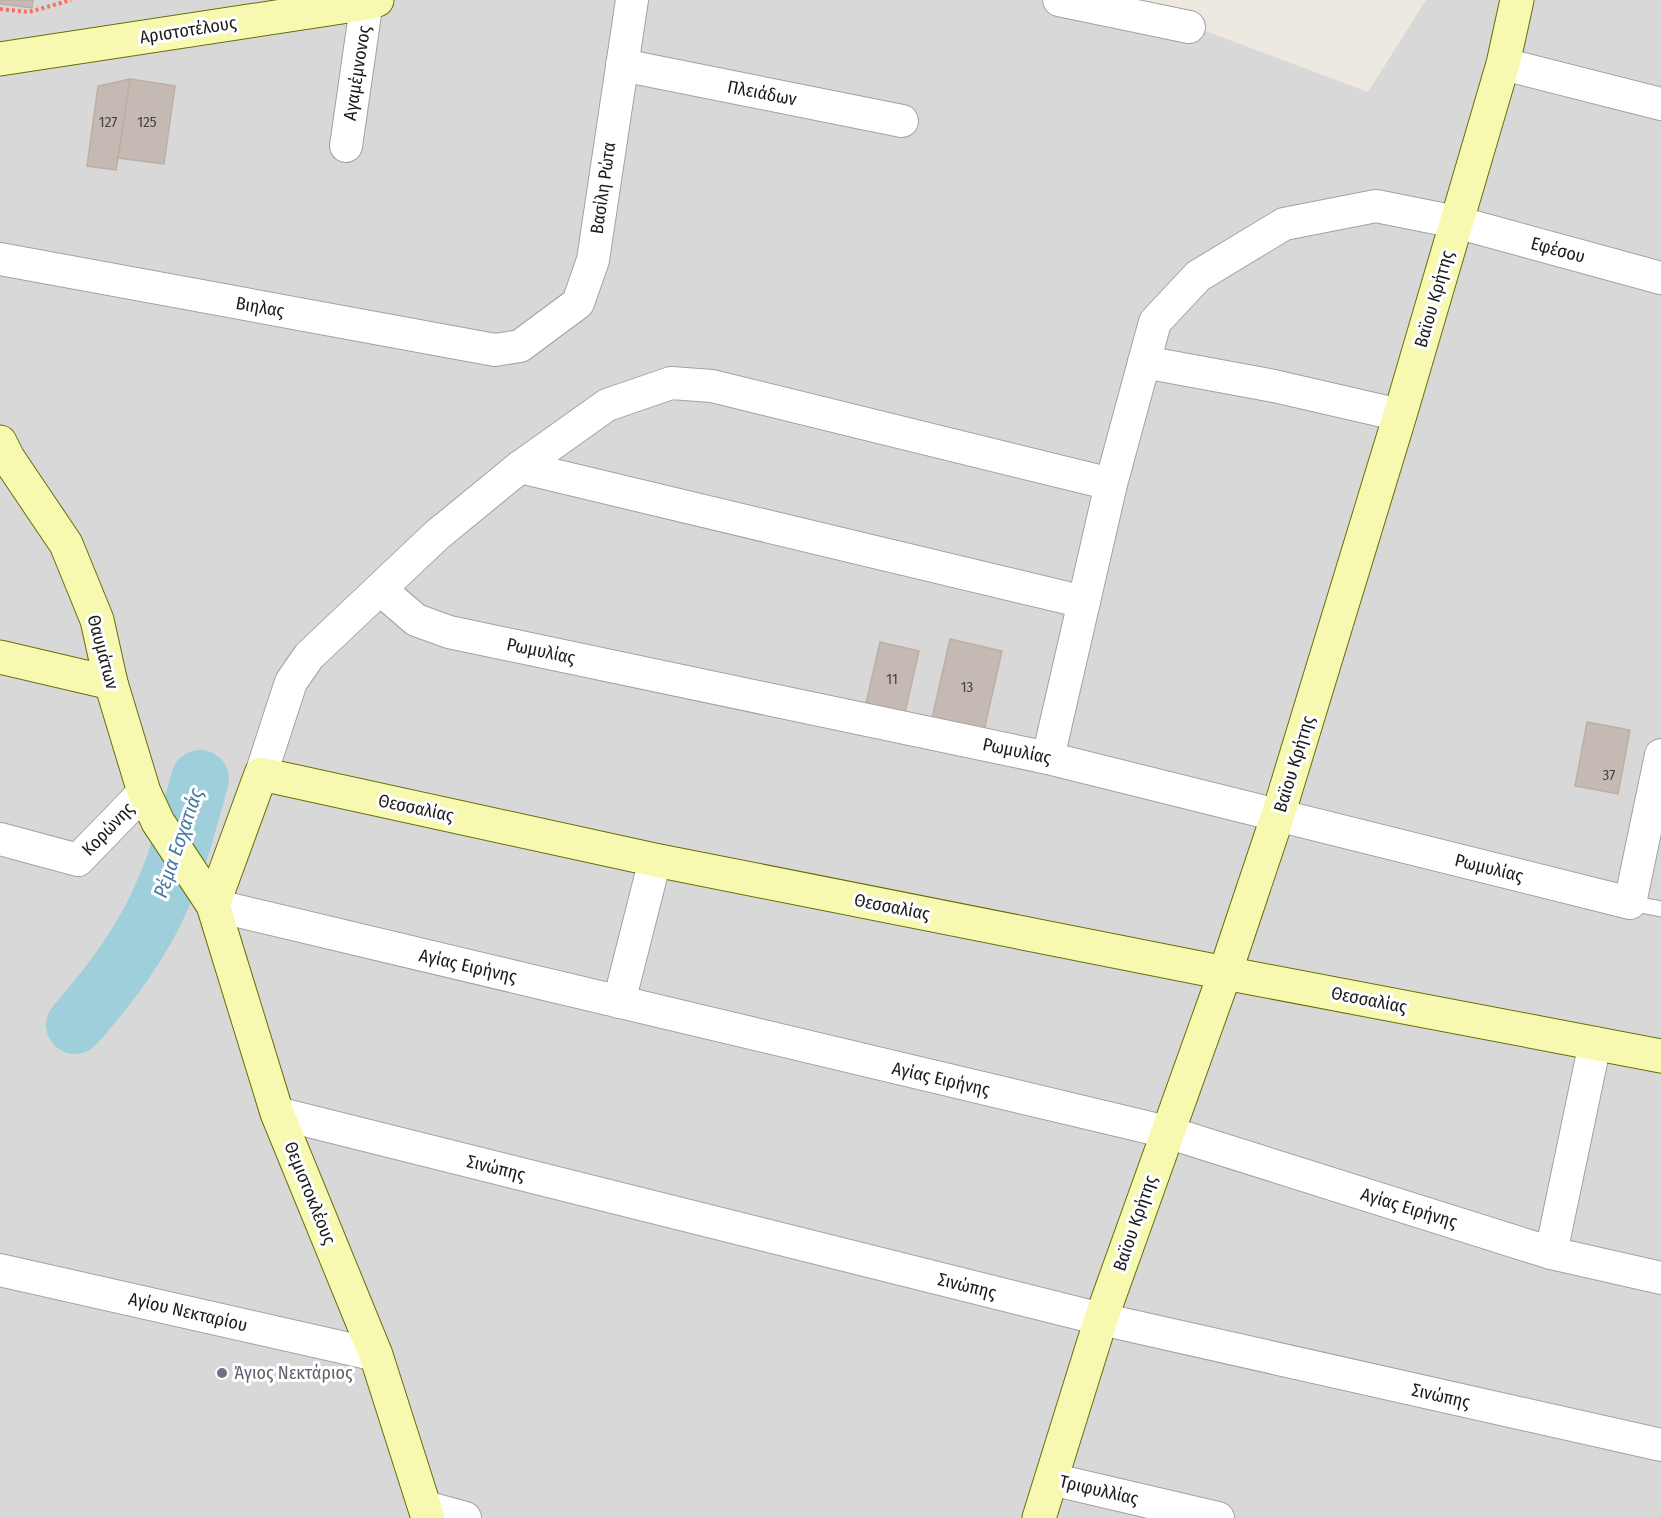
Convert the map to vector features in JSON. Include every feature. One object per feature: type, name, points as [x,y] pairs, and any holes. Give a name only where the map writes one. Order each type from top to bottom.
[{"type":"street","name":"Βασίλη Ρώτα","points":[[520,346],[578,303],[593,260],[632,0]]},
{"type":"street","points":[[1059,0],[1189,27]]},
{"type":"street","name":"Βαϊου Κρήτης","points":[[1039,1518],[1101,1319],[1278,815],[1400,415],[1503,64],[1516,0]]},
{"type":"street","name":"Αριστοτέλους","points":[[0,59],[371,1]]},
{"type":"street","name":"Αγαμέμνονος","points":[[346,146],[371,1]]},
{"type":"street","points":[[1503,64],[1661,104]]},
{"type":"street","name":"Πλειάδων","points":[[622,65],[902,121]]},
{"type":"street","name":"Εφέσου","points":[[1048,758],[1111,484],[1155,322],[1198,276],[1284,224],[1377,206],[1456,222],[1661,278]]},
{"type":"street","name":"Βιηλας","points":[[0,259],[495,350],[520,346]]},
{"type":"street","points":[[1144,362],[1274,386],[1400,415]]},
{"type":"street","points":[[213,905],[261,774],[291,682],[309,656],[437,535],[520,467],[607,405],[671,383],[712,386],[1111,484]]},
{"type":"street","name":"Θαυμάτων","points":[[0,442],[8,458],[66,544],[97,620],[111,683],[144,792],[158,822],[190,870]]},
{"type":"street","points":[[520,467],[1084,602]]},
{"type":"street","name":"Ρωμυλίας","points":[[380,589],[416,620],[449,632],[1048,758],[1630,903]]},
{"type":"street","points":[[0,657],[111,683]]},
{"type":"street","points":[[1630,903],[1661,755]]},
{"type":"street","name":"Θεσσαλίας","points":[[261,774],[655,860],[1224,973],[1661,1056]]},
{"type":"street","name":"Κορώνης","points":[[0,838],[78,860],[144,792]]},
{"type":"street","points":[[619,1002],[655,860]]},
{"type":"street","name":"Θεμιστοκλέους","points":[[190,870],[213,905],[277,1113],[376,1355],[426,1513]]},
{"type":"street","name":"Αγίας Ειρήνης","points":[[213,905],[1167,1132],[1551,1253],[1661,1278]]},
{"type":"street","points":[[1551,1253],[1595,1043]]},
{"type":"street","name":"Σινώπης","points":[[277,1113],[1101,1319],[1661,1445]]},
{"type":"street","name":"Αγίου Νεκταρίου","points":[[0,1270],[376,1355]]},
{"type":"street","name":"Τριφυλλίας","points":[[1051,1479],[1218,1518]]},
{"type":"street","points":[[426,1513],[465,1518]]},
{"type":"lane","name":"Ρωμυλίας","points":[[1630,903],[1661,909]]},
{"type":"path","points":[[0,9],[29,12],[71,0]]},
{"type":"shaded area","points":[[0,0],[1123,0],[1368,92],[1426,0],[1661,0],[1661,1518],[0,1518]]},
{"type":"building","points":[[0,0],[33,0],[32,8],[0,4]]},
{"type":"building","points":[[130,79],[175,86],[164,164],[118,158]]},
{"type":"building","points":[[130,79],[116,170],[87,166],[98,86]]},
{"type":"building","points":[[950,639],[1002,651],[983,735],[931,723]]},
{"type":"building","points":[[880,642],[919,651],[904,717],[865,708]]},
{"type":"building","points":[[1587,722],[1630,730],[1618,794],[1575,786]]},
{"type":"waterway","name":"Ρέμα Εσχατιάς","points":[[75,1025],[124,963],[155,912],[174,866],[200,779]]},
{"type":"place","name":"Άγιος Νεκτάριος","points":[[222,1373]]}]
